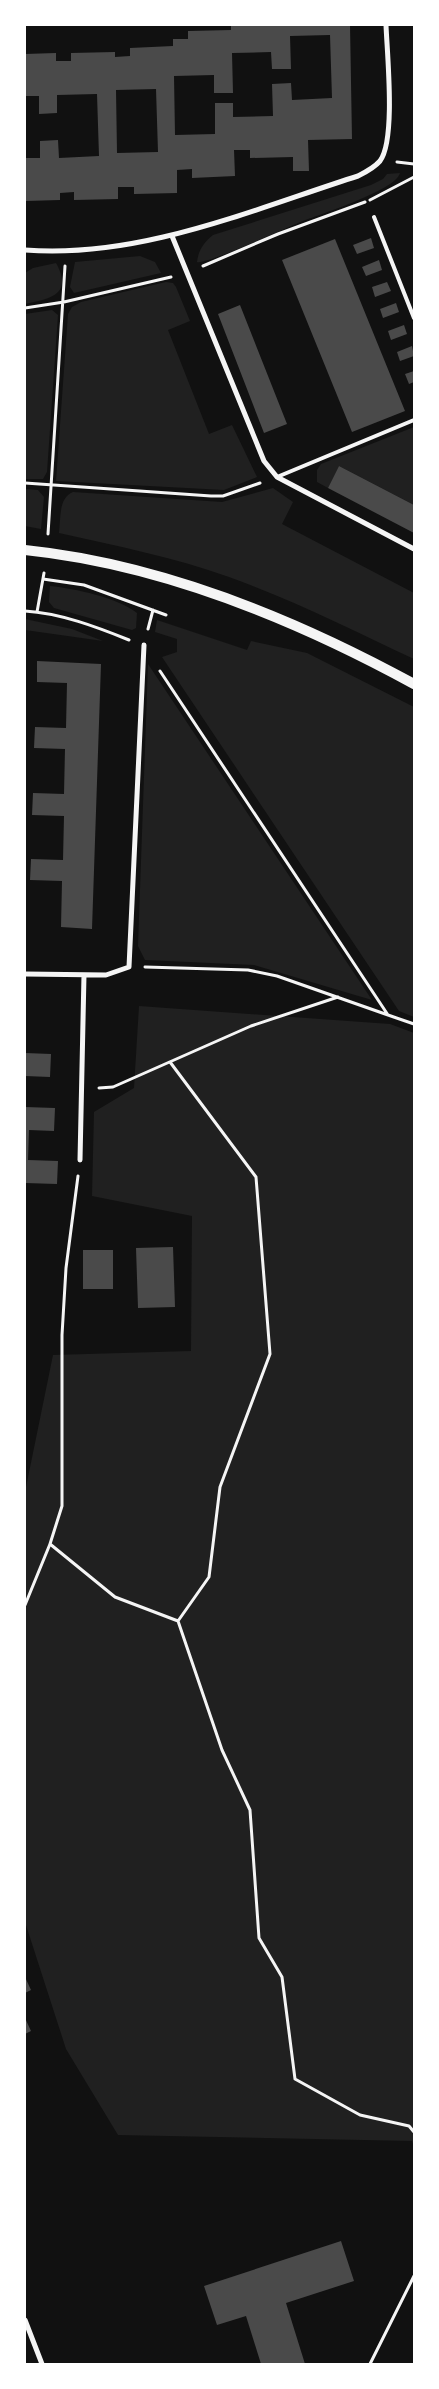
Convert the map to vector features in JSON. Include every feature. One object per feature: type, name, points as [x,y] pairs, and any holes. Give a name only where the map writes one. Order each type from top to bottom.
[{"type":"main road","points":[[25,550],[47,552],[171,580],[282,620],[323,638],[414,684]]},
{"type":"street","points":[[25,250],[66,250],[172,236],[358,176],[376,165],[383,154],[388,137],[386,25]]},
{"type":"street","points":[[172,236],[254,442],[264,461],[277,477],[414,549]]},
{"type":"street","points":[[25,974],[106,975],[129,967],[144,645]]},
{"type":"street","points":[[80,1160],[84,975]]},
{"type":"street","points":[[25,2320],[42,2364]]},
{"type":"lane","points":[[374,217],[414,318]]},
{"type":"lane","points":[[277,477],[414,420]]},
{"type":"path","points":[[25,308],[64,302],[187,273],[278,234],[368,201],[414,177]]},
{"type":"path","points":[[37,612],[47,552],[53,486],[66,250]]},
{"type":"path","points":[[25,483],[222,496],[277,477]]},
{"type":"path","points":[[43,579],[84,585],[166,615]]},
{"type":"path","points":[[25,611],[37,612],[101,629],[144,645],[388,1015]]},
{"type":"path","points":[[129,967],[248,970],[277,976],[414,1024]]},
{"type":"path","points":[[82,1089],[113,1087],[251,1026],[339,997]]},
{"type":"path","points":[[170,1062],[256,1177],[270,1354],[220,1487],[209,1577],[178,1620]]},
{"type":"path","points":[[25,1605],[50,1544],[62,1506],[62,1335],[66,1268],[80,1160]]},
{"type":"path","points":[[50,1544],[115,1597],[178,1620]]},
{"type":"path","points":[[178,1620],[222,1750],[250,1810],[259,1938],[282,1977],[295,2079],[360,2114],[409,2126],[414,2132]]},
{"type":"path","points":[[370,2364],[414,2276]]},
{"type":"shaded area","points":[[400,173],[386,187],[357,201],[303,221],[231,252],[197,262],[202,247],[213,235],[371,185],[383,179],[387,174]]},
{"type":"shaded area","points":[[140,256],[155,262],[161,273],[74,293],[70,287],[75,262]]},
{"type":"shaded area","points":[[56,263],[61,274],[62,282],[60,289],[50,297],[25,304],[25,273],[33,268]]},
{"type":"shaded area","points":[[166,282],[173,283],[176,287],[190,321],[168,330],[209,434],[232,425],[257,477],[224,490],[56,481],[68,314],[72,307],[81,302]]},
{"type":"shaded area","points":[[52,310],[58,315],[47,472],[43,479],[25,479],[25,314]]},
{"type":"shaded area","points":[[414,427],[414,505],[339,466],[328,488],[317,482],[317,470],[321,464]]},
{"type":"shaded area","points":[[273,488],[293,502],[282,524],[414,593],[414,659],[300,605],[229,577],[166,558],[59,533],[63,504],[68,495],[73,492],[222,502]]},
{"type":"shaded area","points":[[25,489],[38,490],[44,497],[41,529],[25,526]]},
{"type":"shaded area","points":[[50,586],[72,589],[118,602],[137,613],[136,628],[132,630],[54,608],[49,602]]},
{"type":"shaded area","points":[[25,619],[72,629],[103,641],[25,630]]},
{"type":"shaded area","points":[[157,620],[247,650],[251,641],[307,653],[414,707],[414,1017],[399,1011],[162,657],[177,652],[177,639],[155,632]]},
{"type":"shaded area","points":[[148,664],[372,1000],[254,965],[145,960],[138,946]]},
{"type":"shaded area","points":[[139,1006],[390,1024],[414,1033],[414,2147],[412,2141],[118,2135],[66,2049],[25,1922],[25,1492],[53,1355],[191,1351],[192,1216],[92,1196],[94,1112],[134,1088]]},
{"type":"building","points":[[231,25],[350,25],[352,139],[308,140],[309,171],[293,171],[293,157],[250,158],[250,150],[234,150],[235,176],[192,178],[192,169],[177,170],[177,193],[134,194],[134,187],[118,187],[118,199],[74,200],[74,192],[60,193],[60,200],[25,201],[25,158],[40,158],[40,141],[58,140],[59,158],[99,156],[97,94],[57,95],[57,113],[39,114],[39,96],[25,96],[25,54],[56,53],[56,61],[71,61],[71,53],[115,52],[115,57],[130,56],[130,48],[173,46],[173,39],[188,39],[188,31],[231,30]],"holes":[[[330,35],[332,98],[292,100],[291,83],[272,84],[273,116],[233,117],[233,103],[215,103],[215,134],[175,135],[174,76],[214,75],[214,93],[233,93],[232,53],[271,52],[272,69],[291,69],[290,36]],[[156,89],[158,152],[117,153],[116,90]]]},
{"type":"building","points":[[371,238],[374,248],[357,254],[353,245]]},
{"type":"building","points":[[335,239],[405,411],[352,432],[282,260]]},
{"type":"building","points":[[379,260],[382,270],[366,276],[362,267]]},
{"type":"building","points":[[387,282],[391,291],[375,297],[372,287]]},
{"type":"building","points":[[396,303],[399,312],[383,318],[380,309]]},
{"type":"building","points":[[240,305],[287,424],[264,433],[218,314]]},
{"type":"building","points":[[404,325],[407,334],[391,340],[388,331]]},
{"type":"building","points":[[412,346],[414,356],[400,361],[397,352]]},
{"type":"building","points":[[414,371],[414,382],[409,384],[405,374]]},
{"type":"building","points":[[339,466],[414,505],[414,533],[328,488]]},
{"type":"building","points":[[37,661],[101,664],[92,929],[61,927],[62,881],[30,880],[31,859],[63,860],[64,816],[32,815],[33,793],[64,794],[65,749],[34,748],[35,727],[66,728],[67,683],[37,682]]},
{"type":"building","points":[[25,1053],[51,1054],[50,1077],[25,1076]]},
{"type":"building","points":[[25,1107],[55,1108],[54,1131],[29,1130],[28,1160],[58,1161],[57,1184],[25,1183]]},
{"type":"building","points":[[173,1247],[175,1307],[138,1308],[136,1248]]},
{"type":"building","points":[[83,1250],[113,1250],[113,1289],[83,1289]]},
{"type":"building","points":[[25,1977],[31,1990],[25,1993]]},
{"type":"building","points":[[25,2018],[31,2031],[25,2034]]},
{"type":"building","points":[[341,2241],[354,2281],[286,2303],[305,2364],[261,2364],[246,2316],[217,2325],[204,2286]]}]
